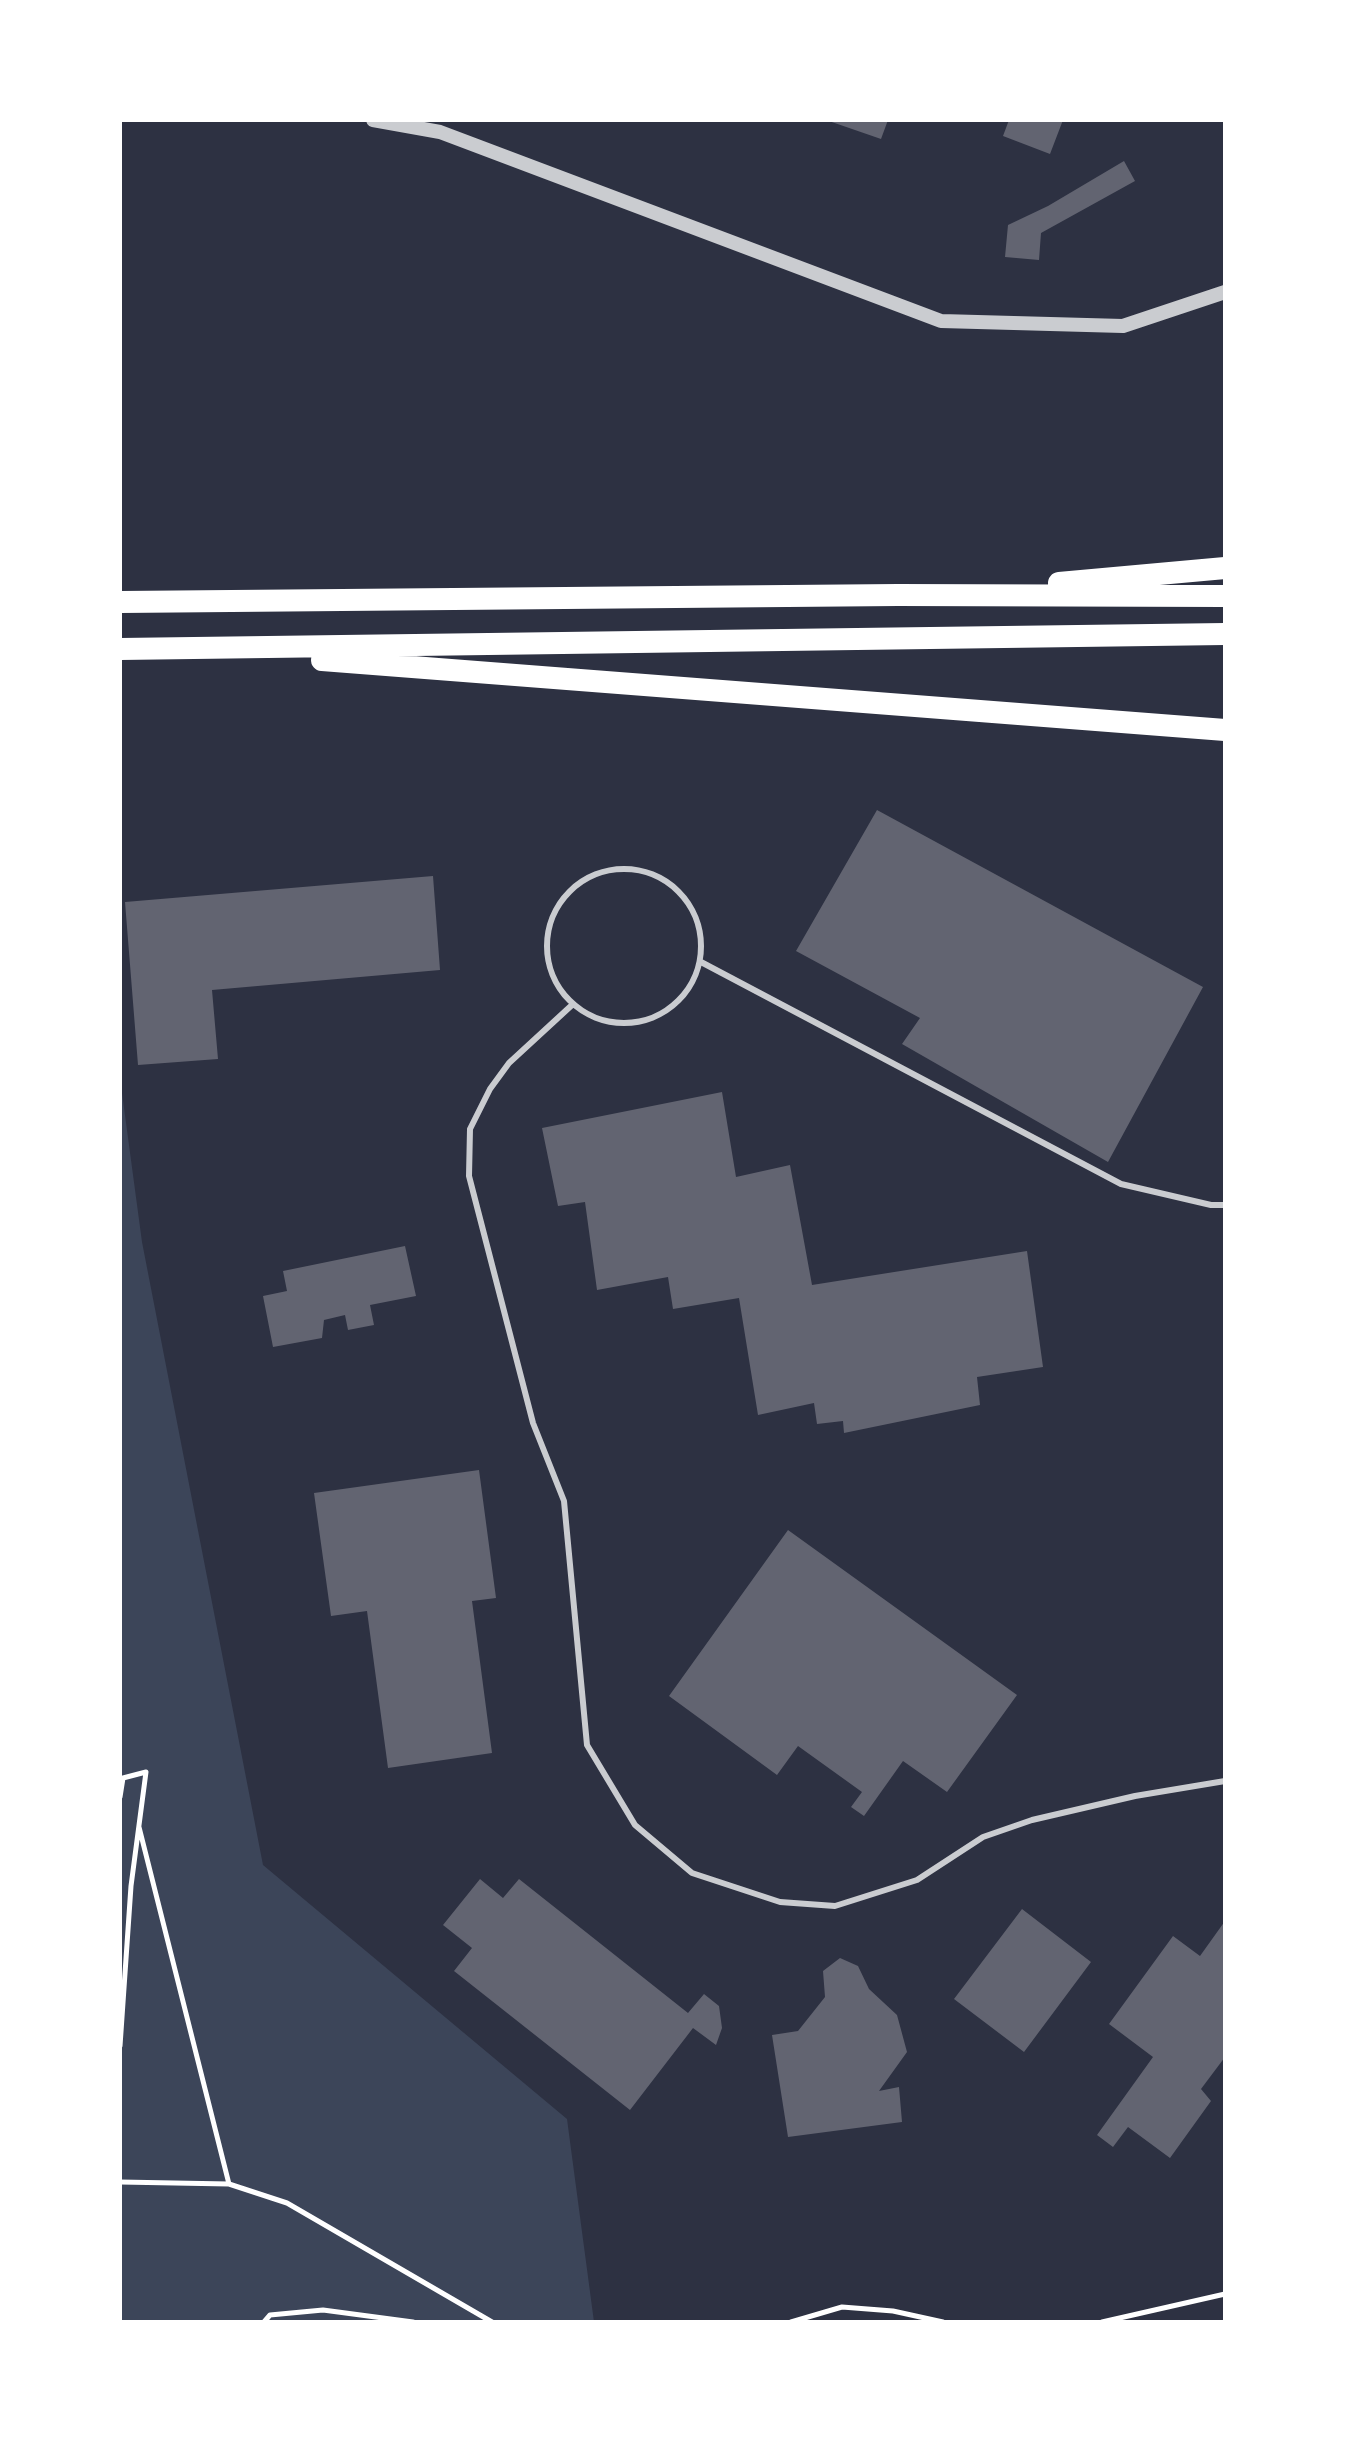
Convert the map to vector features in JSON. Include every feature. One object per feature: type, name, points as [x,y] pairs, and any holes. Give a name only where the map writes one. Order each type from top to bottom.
[{"type":"highway","points":[[898,595],[1225,568]]},
{"type":"highway","points":[[120,602],[898,595],[1225,596]]},
{"type":"highway","points":[[120,649],[1225,634]]},
{"type":"highway","points":[[185,649],[1225,730]]},
{"type":"street","points":[[373,120],[440,132],[941,321],[1123,326],[1225,292]]},
{"type":"lane","points":[[641,869],[677,888],[699,922],[701,962],[683,999],[649,1021],[609,1023],[572,1005],[550,971],[548,930],[566,894],[600,872],[641,869]]},
{"type":"lane","points":[[701,962],[1121,1184],[1211,1205],[1225,1205]]},
{"type":"lane","points":[[572,1005],[509,1063],[490,1089],[470,1129],[469,1176],[533,1423],[564,1501],[587,1745],[635,1825],[692,1873],[780,1902],[835,1906],[917,1880],[983,1837],[1032,1820],[1135,1796],[1225,1781]]},
{"type":"path","points":[[120,1797],[123,1778],[146,1772],[131,1886],[120,2046]]},
{"type":"path","points":[[139,1827],[229,2184]]},
{"type":"path","points":[[120,2182],[229,2184],[287,2203],[492,2322]]},
{"type":"path","points":[[1102,2322],[1225,2294]]},
{"type":"path","points":[[791,2322],[842,2307],[893,2311],[943,2322]]},
{"type":"path","points":[[264,2322],[270,2315],[323,2310],[413,2322]]},
{"type":"shaded area","points":[[120,1078],[142,1242],[263,1865],[567,2119],[594,2322],[120,2322]]},
{"type":"building","points":[[826,120],[888,120],[881,139]]},
{"type":"building","points":[[1009,120],[1063,120],[1050,154],[1003,136]]},
{"type":"building","points":[[1124,161],[1135,181],[1041,233],[1039,260],[1005,257],[1008,225],[1048,206]]},
{"type":"building","points":[[877,810],[1203,987],[1108,1162],[902,1044],[920,1018],[796,951]]},
{"type":"building","points":[[433,876],[440,970],[212,990],[218,1059],[138,1065],[125,902]]},
{"type":"building","points":[[722,1092],[736,1177],[790,1165],[812,1285],[1027,1251],[1043,1367],[977,1377],[980,1405],[844,1433],[843,1421],[817,1424],[814,1403],[758,1415],[739,1298],[673,1309],[668,1277],[597,1290],[585,1202],[558,1206],[542,1128]]},
{"type":"building","points":[[405,1246],[416,1296],[370,1305],[374,1325],[348,1330],[345,1315],[324,1320],[322,1338],[273,1347],[263,1296],[287,1291],[283,1271]]},
{"type":"building","points":[[479,1470],[496,1598],[472,1601],[492,1753],[388,1768],[367,1611],[331,1616],[314,1493]]},
{"type":"building","points":[[788,1530],[1017,1695],[947,1792],[903,1761],[864,1816],[851,1807],[862,1792],[798,1746],[777,1775],[669,1696]]},
{"type":"building","points":[[480,1879],[503,1898],[519,1879],[688,2013],[704,1994],[719,2006],[722,2028],[716,2045],[693,2028],[630,2110],[454,1971],[472,1948],[443,1925]]},
{"type":"building","points":[[1022,1909],[1091,1962],[1024,2052],[954,1999]]},
{"type":"building","points":[[1225,1921],[1225,2057],[1201,2089],[1211,2101],[1170,2158],[1128,2127],[1113,2147],[1097,2135],[1153,2057],[1109,2024],[1173,1936],[1200,1956]]},
{"type":"building","points":[[840,1958],[858,1966],[869,1989],[897,2015],[907,2052],[879,2091],[899,2087],[902,2122],[788,2137],[772,2035],[798,2031],[825,1997],[823,1971]]}]
